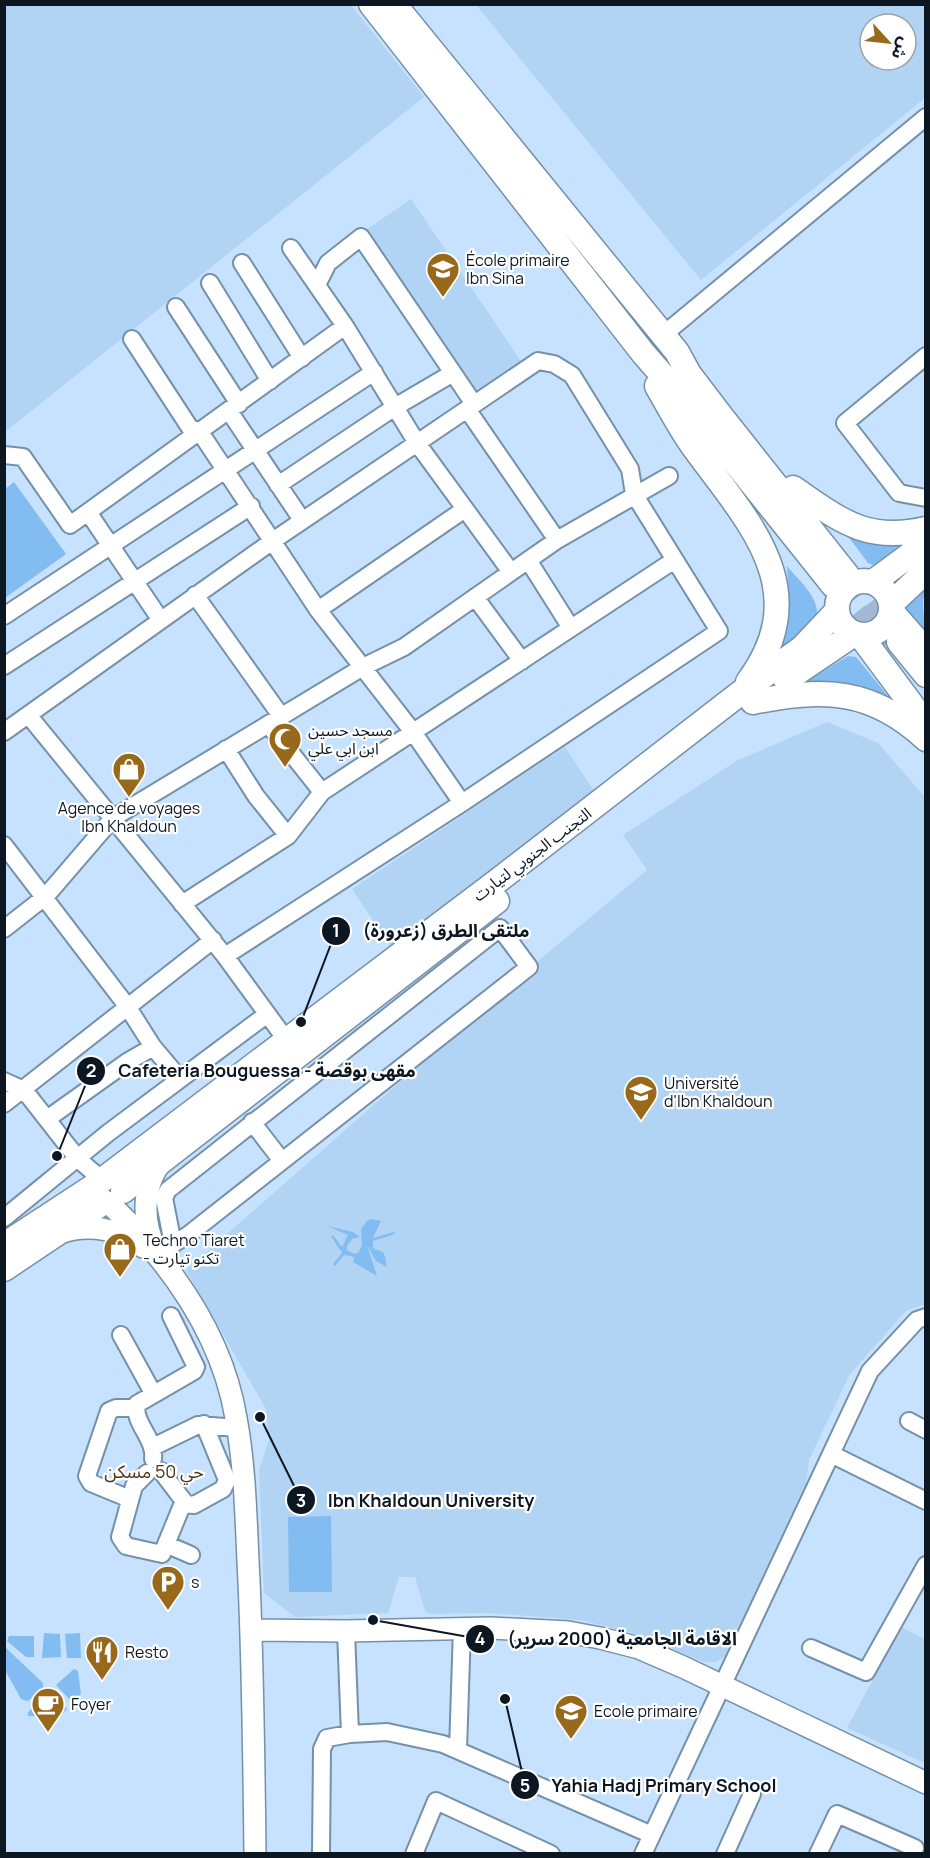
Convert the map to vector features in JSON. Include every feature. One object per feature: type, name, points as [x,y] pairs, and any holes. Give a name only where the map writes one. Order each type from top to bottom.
[{"type":"highway","points":[[371,4],[643,353],[710,454],[848,590],[885,591],[891,608],[926,651]]},
{"type":"highway","points":[[394,4],[670,344],[793,488],[848,590],[842,625],[857,634],[926,724]]},
{"type":"highway","points":[[670,344],[689,374],[848,590]]},
{"type":"highway","points":[[643,353],[658,387],[694,447],[760,540],[770,563],[777,617],[746,698],[808,693],[858,698],[898,715],[926,739]]},
{"type":"highway","points":[[793,488],[858,529],[894,533],[926,529]]},
{"type":"highway","name":"التجنب الجنوبي لتيارت","points":[[4,1245],[162,1161],[746,698],[802,648],[848,590],[926,543]]},
{"type":"highway","points":[[857,634],[876,632],[888,620],[891,608],[926,571]]},
{"type":"highway","name":"التجنب الجنوبي لتيارت","points":[[4,1269],[109,1190],[287,1041],[746,698],[857,634]]},
{"type":"highway","points":[[926,675],[890,642],[926,699]]},
{"type":"main road","points":[[162,1161],[150,1184],[146,1207],[148,1230],[168,1253],[187,1296],[205,1328],[226,1382],[238,1428],[252,1630],[255,1854]]},
{"type":"main road","points":[[109,1190],[168,1253]]},
{"type":"main road","points":[[52,1235],[81,1227],[113,1231],[137,1243],[168,1253]]},
{"type":"main road","points":[[252,1630],[346,1631],[462,1628],[568,1632],[600,1638],[639,1648],[926,1782]]},
{"type":"street","points":[[670,344],[926,117]]},
{"type":"street","points":[[316,285],[328,263],[361,237],[453,373],[471,406],[557,540]]},
{"type":"street","points":[[291,248],[345,326],[417,443],[512,572]]},
{"type":"street","points":[[242,263],[302,358]]},
{"type":"street","points":[[210,283],[270,381]]},
{"type":"street","points":[[176,307],[234,408],[255,450],[302,520]]},
{"type":"street","points":[[4,455],[23,457],[70,525],[345,326]]},
{"type":"street","points":[[132,339],[190,428],[200,432],[251,506],[318,610],[413,732],[462,803]]},
{"type":"street","points":[[926,356],[845,423],[899,493],[926,498]]},
{"type":"street","points":[[4,732],[302,520],[538,361],[554,364],[572,375],[630,469],[634,494],[718,631],[462,803],[225,956]]},
{"type":"street","points":[[4,616],[374,372]]},
{"type":"street","points":[[278,485],[395,407],[453,373]]},
{"type":"street","points":[[4,929],[46,896],[112,818],[363,667],[404,646],[557,540],[669,476]]},
{"type":"street","points":[[4,666],[251,506]]},
{"type":"street","points":[[318,610],[465,509]]},
{"type":"street","points":[[88,512],[160,620]]},
{"type":"street","points":[[528,560],[571,628]]},
{"type":"street","points":[[182,904],[288,836],[322,792],[673,561]]},
{"type":"street","points":[[195,595],[322,792]]},
{"type":"street","points":[[475,597],[522,661]]},
{"type":"street","points":[[29,716],[213,940],[287,1041]]},
{"type":"street","points":[[226,749],[256,796],[288,836]]},
{"type":"street","points":[[4,845],[46,896],[128,1006],[153,1047],[180,1079]]},
{"type":"street","points":[[500,928],[529,967],[168,1253],[164,1198],[168,1190],[500,928]]},
{"type":"street","points":[[4,1104],[213,940]]},
{"type":"street","points":[[4,1218],[78,1158],[266,1015]]},
{"type":"street","points":[[47,1119],[127,1062],[153,1047]]},
{"type":"street","points":[[4,1081],[24,1090],[78,1158],[109,1190]]},
{"type":"street","points":[[252,1122],[282,1161]]},
{"type":"street","points":[[171,1317],[195,1370],[140,1400],[136,1408],[153,1462],[183,1503],[194,1505],[224,1489],[227,1484],[204,1425]]},
{"type":"street","points":[[643,1854],[870,1371],[917,1320],[926,1317]]},
{"type":"street","points":[[122,1335],[153,1393]]},
{"type":"street","points":[[130,1499],[91,1483],[87,1476],[109,1411],[116,1408],[136,1408]]},
{"type":"street","points":[[909,1421],[926,1430]]},
{"type":"street","points":[[183,1503],[168,1545],[159,1555],[131,1548],[122,1542],[120,1538],[137,1480],[153,1462],[192,1427],[204,1425],[238,1428]]},
{"type":"street","points":[[831,1454],[926,1501]]},
{"type":"street","points":[[168,1545],[191,1555]]},
{"type":"street","points":[[811,1648],[866,1672],[924,1570]]},
{"type":"street","points":[[458,1750],[462,1628]]},
{"type":"street","points":[[346,1631],[350,1734]]},
{"type":"street","points":[[321,1854],[322,1749],[327,1738],[350,1734],[387,1732],[443,1744],[652,1835]]},
{"type":"street","points":[[725,1854],[752,1794]]},
{"type":"street","points":[[414,1854],[436,1801],[512,1846],[551,1854]]},
{"type":"street","points":[[818,1854],[837,1814],[915,1848]]},
{"type":"shaded area","points":[[5,5],[351,5],[424,97],[5,432]]},
{"type":"shaded area","points":[[476,5],[925,5],[925,98],[701,280]]},
{"type":"shaded area","name":"École primaire Ibn Sina","points":[[411,199],[523,364],[475,396],[363,232]]},
{"type":"shaded area","points":[[14,482],[66,554],[5,598],[5,489]]},
{"type":"shaded area","points":[[841,527],[921,540],[878,567],[868,563]]},
{"type":"shaded area","points":[[787,566],[808,590],[816,604],[817,611],[816,618],[781,654],[789,604]]},
{"type":"shaded area","points":[[925,584],[923,604],[925,637],[907,614],[907,606]]},
{"type":"shaded area","points":[[848,656],[856,657],[888,696],[845,684],[802,684]]},
{"type":"shaded area","name":"Université d'Ibn Khaldoun","points":[[827,722],[878,743],[925,797],[925,1304],[906,1311],[850,1374],[809,1460],[806,1483],[725,1656],[716,1662],[704,1662],[632,1633],[580,1620],[488,1613],[431,1614],[425,1611],[415,1577],[399,1577],[388,1613],[295,1617],[264,1593],[259,1470],[269,1440],[266,1409],[186,1270],[525,972],[647,870],[623,835],[738,760]]},
{"type":"shaded area","points":[[565,747],[594,791],[391,947],[352,889]]},
{"type":"shaded area","points":[[371,1219],[381,1221],[373,1238],[394,1232],[395,1234],[373,1241],[373,1248],[384,1253],[387,1267],[376,1261],[367,1245],[377,1276],[353,1262],[354,1257],[344,1255],[335,1266],[333,1264],[342,1253],[331,1236],[333,1235],[342,1247],[348,1235],[327,1226],[353,1232],[360,1237],[352,1239],[347,1246],[347,1250],[354,1254],[358,1253],[362,1245],[361,1229]]},
{"type":"shaded area","points":[[331,1516],[332,1592],[289,1592],[288,1517]]},
{"type":"shaded area","points":[[901,1627],[925,1639],[925,1763],[847,1728]]},
{"type":"shaded area","points":[[44,1633],[60,1634],[61,1657],[42,1658]]},
{"type":"shaded area","points":[[80,1633],[81,1658],[67,1658],[65,1634]]},
{"type":"shaded area","points":[[9,1636],[34,1636],[34,1657],[26,1657],[7,1641]]},
{"type":"shaded area","points":[[5,1647],[43,1683],[43,1687],[28,1701],[21,1699],[5,1670]]},
{"type":"shaded area","points":[[74,1669],[78,1671],[81,1694],[73,1703],[56,1685]]},
{"type":"shaded area","points":[[50,1690],[67,1709],[59,1717],[28,1716],[28,1712]]},
{"type":"tunnel","points":[[847,575],[880,617]]},
{"type":"tunnel","points":[[833,585],[884,647]]},
{"type":"place","name":"École primaire Ibn Sina","points":[[443,298]]},
{"type":"place","name":"مسجد حسين ابن ابي علي","points":[[285,768]]},
{"type":"place","name":"Agence de voyages Ibn Khaldoun","points":[[129,798]]},
{"type":"place","name":"ملتقى الطرق (زعرورة)","points":[[301,1022]]},
{"type":"place","name":"Université d'Ibn Khaldoun","points":[[641,1121]]},
{"type":"place","name":"Cafeteria Bouguessa - مقهى بوقصة","points":[[57,1156]]},
{"type":"place","name":"Techno Tiaret - تكنو تيارت","points":[[120,1278]]},
{"type":"place","name":"Ibn Khaldoun University","points":[[260,1417]]},
{"type":"place","name":"s","points":[[168,1611]]},
{"type":"place","name":"الاقامة الجامعية (2000 سرير)","points":[[373,1620]]},
{"type":"place","name":"Resto","points":[[102,1681]]},
{"type":"place","name":"Yahia Hadj Primary School","points":[[505,1699]]},
{"type":"place","name":"Foyer","points":[[48,1733]]},
{"type":"place","name":"Ecole primaire","points":[[571,1740]]},
{"type":"district","name":"حي 50 مسكن","points":[[154,1471]]}]
